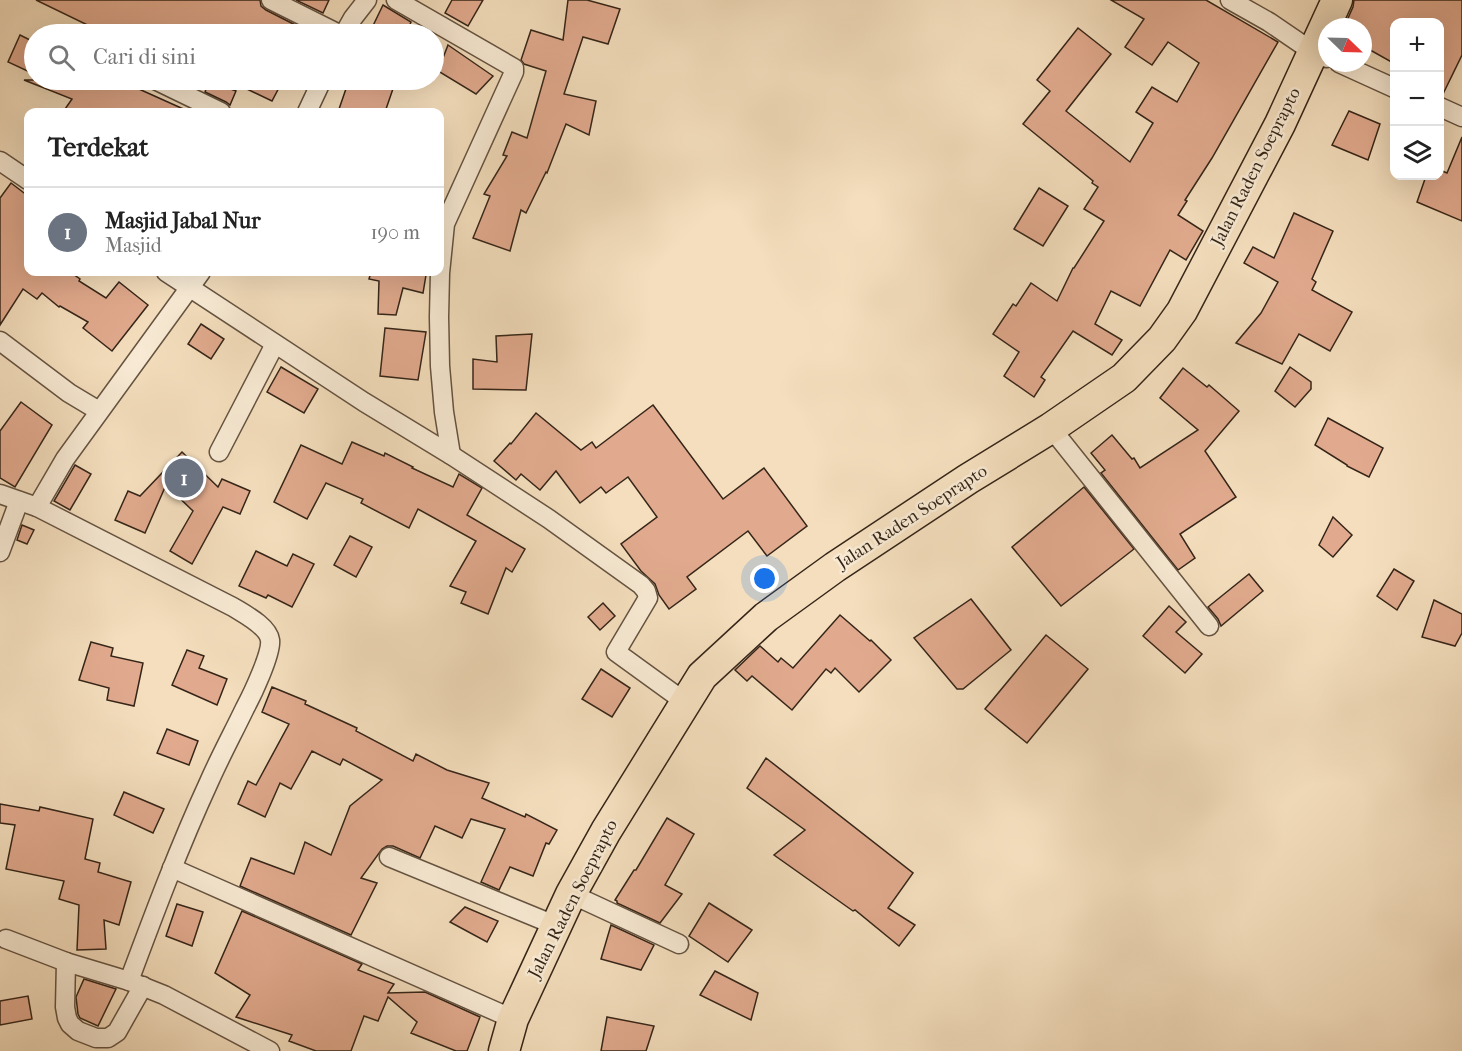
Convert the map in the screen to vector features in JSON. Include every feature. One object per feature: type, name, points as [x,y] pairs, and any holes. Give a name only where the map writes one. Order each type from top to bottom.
[{"type":"highway","name":"Jalan Raden Soeprapto","points":[[1334,18],[1338,0]]},
{"type":"highway","name":"Jalan Raden Soeprapto","points":[[504,1051],[513,1019],[571,894],[606,831],[702,676],[766,617],[835,567],[968,479],[1051,428],[1124,378],[1162,339],[1182,311],[1280,124],[1318,69]]},
{"type":"street","points":[[271,0],[319,24]]},
{"type":"street","points":[[350,24],[367,0]]},
{"type":"street","points":[[396,0],[438,24]]},
{"type":"street","points":[[1230,0],[1318,53]]},
{"type":"street","points":[[444,28],[514,68],[514,72],[445,224],[444,234]]},
{"type":"street","points":[[1358,72],[1390,86]]},
{"type":"street","points":[[176,90],[213,108]]},
{"type":"street","points":[[309,108],[317,90]]},
{"type":"street","points":[[1444,109],[1462,117]]},
{"type":"street","points":[[0,161],[24,177]]},
{"type":"street","points":[[440,276],[439,356],[451,455]]},
{"type":"street","points":[[37,507],[64,459],[196,279],[275,344],[549,519],[641,585],[648,598],[616,652],[685,702]]},
{"type":"street","points":[[0,341],[69,393],[99,411]]},
{"type":"street","points":[[219,453],[275,344]]},
{"type":"street","points":[[1051,428],[1209,626]]},
{"type":"street","points":[[0,494],[37,507],[233,607],[255,621],[270,639],[269,650],[254,691],[210,780],[172,868],[136,984],[117,1032],[108,1038],[96,1038],[78,1031],[73,1028],[67,1018],[65,1007],[66,962]]},
{"type":"street","points":[[0,552],[18,501]]},
{"type":"street","points":[[389,857],[557,926]]},
{"type":"street","points":[[172,868],[513,1019]]},
{"type":"street","points":[[571,894],[679,944]]},
{"type":"street","points":[[6,939],[164,995],[270,1051]]},
{"type":"building","points":[[36,0],[260,0],[261,6],[266,10],[293,24],[85,24]]},
{"type":"building","points":[[296,0],[329,0],[323,13]]},
{"type":"building","points":[[452,0],[483,0],[468,26],[445,13]]},
{"type":"building","points":[[568,0],[587,0],[620,9],[608,44],[583,37],[564,94],[596,101],[589,135],[566,124],[547,173],[526,213],[521,210],[510,251],[473,238],[490,196],[484,194],[507,156],[503,155],[512,132],[527,138],[546,71],[524,64],[521,60],[531,30],[563,40]]},
{"type":"building","points":[[1111,0],[1206,0],[1278,42],[1178,215],[1203,231],[1186,260],[1170,250],[1140,306],[1111,291],[1095,324],[1122,340],[1112,355],[1073,331],[1041,377],[1045,380],[1034,397],[1004,376],[1019,352],[993,334],[1013,304],[1016,306],[1031,283],[1057,301],[1073,268],[1104,221],[1084,209],[1098,187],[1092,183],[1093,181],[1023,124],[1050,91],[1037,80],[1078,28],[1111,54],[1066,111],[1130,162],[1153,123],[1136,112],[1152,87],[1177,102],[1199,63],[1168,42],[1152,65],[1125,47],[1144,19]]},
{"type":"building","points":[[1354,0],[1462,0],[1462,55],[1444,92],[1444,18],[1390,18],[1390,61],[1372,51],[1372,18],[1348,18]]},
{"type":"building","points":[[383,5],[411,22],[410,24],[374,24]]},
{"type":"building","points":[[20,35],[24,37],[24,69],[8,62]]},
{"type":"building","points":[[448,45],[493,76],[476,94],[444,75],[444,55]]},
{"type":"building","points":[[49,90],[141,90],[181,108],[66,108],[72,99]]},
{"type":"building","points":[[206,90],[236,91],[230,105],[205,92]]},
{"type":"building","points":[[249,90],[278,90],[272,101]]},
{"type":"building","points":[[346,90],[393,90],[386,108],[339,108]]},
{"type":"building","points":[[1349,111],[1380,124],[1368,160],[1332,145]]},
{"type":"building","points":[[1462,137],[1462,221],[1417,202],[1425,180],[1444,180],[1444,172],[1447,173]]},
{"type":"building","points":[[11,183],[24,193],[24,276],[76,276],[80,279],[79,281],[106,298],[119,282],[148,305],[112,351],[83,328],[88,322],[59,307],[42,293],[37,299],[23,289],[0,325],[0,198]]},
{"type":"building","points":[[1039,188],[1068,206],[1043,246],[1014,229]]},
{"type":"building","points":[[1294,213],[1333,231],[1312,279],[1316,282],[1312,290],[1352,312],[1330,351],[1299,334],[1282,364],[1236,343],[1261,313],[1278,282],[1244,263],[1253,247],[1274,258]]},
{"type":"building","points":[[370,276],[426,276],[423,293],[403,288],[396,315],[378,314],[379,281],[369,279]]},
{"type":"building","points":[[201,324],[224,339],[211,359],[188,344]]},
{"type":"building","points":[[385,328],[426,332],[418,380],[380,376]]},
{"type":"building","points":[[532,334],[526,390],[473,389],[473,359],[497,362],[496,336]]},
{"type":"building","points":[[281,367],[318,389],[304,413],[267,392]]},
{"type":"building","points":[[1290,367],[1311,382],[1311,389],[1295,407],[1275,391]]},
{"type":"building","points":[[1183,368],[1207,387],[1209,385],[1239,411],[1205,451],[1236,497],[1180,534],[1195,558],[1178,570],[1101,473],[1105,470],[1091,453],[1112,435],[1132,459],[1134,458],[1140,468],[1198,430],[1160,398]]},
{"type":"building","points":[[21,402],[52,425],[15,487],[0,478],[0,431]]},
{"type":"building","points":[[653,405],[723,499],[764,468],[807,526],[767,556],[748,531],[687,577],[696,589],[669,609],[659,595],[655,584],[641,571],[621,544],[657,517],[628,477],[606,493],[601,487],[580,503],[556,471],[540,490],[521,474],[516,480],[494,461],[536,413],[581,450],[592,442],[596,448]]},
{"type":"building","points":[[1328,418],[1383,448],[1369,477],[1315,445]]},
{"type":"building","points":[[352,442],[384,456],[385,453],[453,487],[459,474],[482,488],[467,515],[525,549],[512,572],[506,568],[488,614],[461,603],[466,592],[450,586],[476,541],[418,509],[409,528],[361,503],[363,499],[326,483],[307,519],[274,502],[301,445],[342,464]]},
{"type":"building","points":[[182,452],[218,487],[222,479],[250,491],[240,514],[223,507],[192,564],[170,551],[193,511],[166,485],[145,533],[115,520],[128,491],[140,496]]},
{"type":"building","points":[[75,465],[91,474],[70,510],[54,501]]},
{"type":"building","points":[[1084,487],[1134,549],[1061,606],[1012,547]]},
{"type":"building","points":[[1333,517],[1352,535],[1333,557],[1319,545]]},
{"type":"building","points":[[22,525],[34,530],[27,544],[17,540]]},
{"type":"building","points":[[350,536],[372,547],[356,577],[334,565]]},
{"type":"building","points":[[256,551],[287,566],[293,554],[314,564],[292,607],[268,595],[266,598],[239,586]]},
{"type":"building","points":[[1394,569],[1414,581],[1397,610],[1377,596]]},
{"type":"building","points":[[1249,574],[1263,591],[1221,626],[1208,607]]},
{"type":"building","points":[[971,599],[1011,650],[963,689],[957,689],[914,638]]},
{"type":"building","points":[[1434,600],[1462,614],[1462,633],[1455,646],[1422,637]]},
{"type":"building","points":[[603,603],[615,616],[600,630],[588,617]]},
{"type":"building","points":[[1169,606],[1186,622],[1176,632],[1202,654],[1185,673],[1143,636]]},
{"type":"building","points":[[840,615],[891,660],[859,692],[835,668],[831,673],[826,669],[792,710],[752,676],[747,681],[735,670],[760,646],[778,662],[781,658],[793,668]]},
{"type":"building","points":[[1046,635],[1088,669],[1027,743],[985,709]]},
{"type":"building","points":[[91,642],[113,648],[111,656],[143,663],[134,706],[107,700],[109,688],[79,680]]},
{"type":"building","points":[[187,650],[204,656],[199,668],[227,679],[217,705],[172,685]]},
{"type":"building","points":[[601,669],[630,688],[612,717],[582,699]]},
{"type":"building","points":[[272,687],[306,701],[305,704],[357,728],[356,731],[413,761],[416,754],[447,770],[489,783],[482,798],[525,817],[526,814],[557,830],[549,844],[546,843],[533,876],[510,867],[499,890],[481,882],[505,829],[471,819],[462,838],[435,826],[420,858],[393,846],[382,849],[361,878],[377,883],[351,935],[240,886],[251,858],[294,874],[305,842],[331,855],[350,806],[382,780],[343,759],[340,765],[312,751],[291,789],[280,783],[265,817],[238,804],[248,781],[256,785],[289,724],[262,712]]},
{"type":"building","points":[[167,729],[198,741],[189,765],[157,753]]},
{"type":"building","points":[[766,758],[913,873],[888,908],[915,925],[899,946],[855,910],[853,911],[774,855],[805,830],[747,788]]},
{"type":"building","points":[[124,792],[164,809],[153,833],[114,815]]},
{"type":"building","points":[[0,804],[39,811],[40,807],[93,819],[85,859],[100,863],[98,872],[131,882],[119,925],[104,920],[106,949],[77,950],[79,905],[59,899],[64,881],[6,869],[15,825],[0,823]]},
{"type":"building","points":[[667,818],[694,834],[665,885],[682,894],[660,923],[615,900]]},
{"type":"building","points":[[709,903],[752,930],[728,962],[689,936]]},
{"type":"building","points":[[177,904],[203,912],[192,946],[166,936]]},
{"type":"building","points":[[465,907],[498,921],[487,942],[450,922]]},
{"type":"building","points":[[242,911],[362,964],[358,970],[394,984],[388,993],[425,992],[480,1017],[467,1051],[456,1051],[411,1033],[417,1022],[388,997],[378,1021],[364,1016],[351,1051],[316,1051],[289,1041],[292,1035],[236,1017],[250,995],[215,973]]},
{"type":"building","points":[[611,925],[654,945],[641,970],[601,959]]},
{"type":"building","points":[[715,971],[758,993],[751,1020],[700,995]]},
{"type":"building","points":[[84,979],[116,989],[98,1026],[80,1018],[78,1014],[76,997]]},
{"type":"building","points":[[28,996],[32,1019],[0,1025],[0,1001]]},
{"type":"building","points":[[607,1017],[654,1026],[646,1051],[601,1051]]},
{"type":"place","name":"Masjid Jabal Nur","points":[[184,478]]}]
